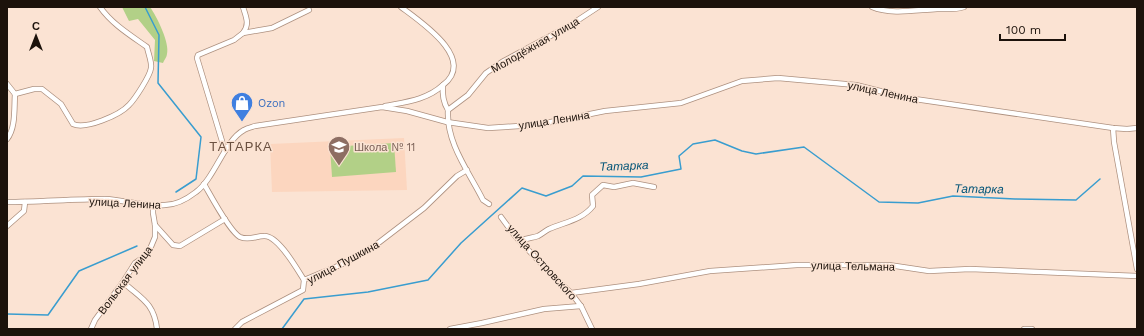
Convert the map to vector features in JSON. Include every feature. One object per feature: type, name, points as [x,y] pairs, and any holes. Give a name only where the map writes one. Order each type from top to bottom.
[{"type":"street","points":[[15,94],[34,89],[42,89],[61,104],[73,124],[79,126],[84,126],[106,119],[129,106],[152,67],[147,47],[120,27],[105,14],[100,7]]},
{"type":"street","points":[[225,151],[197,58],[198,55],[234,40],[247,28],[243,7]]},
{"type":"street","points":[[382,107],[425,96],[437,90],[451,78],[453,73],[452,58],[449,50],[430,30],[401,7]]},
{"type":"street","name":"Молодёжная улица","points":[[448,110],[468,95],[486,72],[569,26],[598,7]]},
{"type":"street","points":[[872,7],[879,10],[896,11],[952,10],[964,7]]},
{"type":"street","points":[[243,32],[272,28],[309,10]]},
{"type":"street","name":"улица Ленина","points":[[7,202],[106,200],[166,205],[184,200],[196,192],[204,184],[235,137],[243,130],[255,126],[382,107],[406,111],[447,122],[488,128],[536,125],[605,112],[681,103],[742,81],[778,78],[856,85],[908,98],[1113,128],[1137,128]]},
{"type":"street","points":[[7,84],[15,94],[12,125],[7,139]]},
{"type":"street","points":[[443,85],[443,97],[448,110],[447,122],[455,146],[466,170],[483,200],[489,204]]},
{"type":"street","points":[[1113,128],[1114,142],[1137,269]]},
{"type":"street","name":"улица Пушкина","points":[[235,329],[242,322],[303,290],[304,280],[345,263],[377,244],[424,208],[457,176],[466,170]]},
{"type":"street","points":[[520,241],[528,237],[537,236],[549,229],[578,218],[590,210],[593,206],[592,195],[603,185],[614,186],[633,183],[654,187]]},
{"type":"street","points":[[204,184],[235,233],[240,237],[252,239],[264,236],[272,237],[283,248],[304,280]]},
{"type":"street","points":[[7,226],[24,211],[25,202]]},
{"type":"street","name":"Вольская улица","points":[[91,329],[95,320],[135,263],[144,257],[150,249],[155,237],[153,205]]},
{"type":"street","name":"улица Островского","points":[[501,217],[520,241],[571,293],[581,306],[592,329]]},
{"type":"street","name":"улица Ленина","points":[[155,225],[173,245],[180,246],[225,219]]},
{"type":"street","name":"улица Тельмана","points":[[571,293],[638,284],[710,271],[797,265],[889,266],[929,271],[970,269],[1137,276]]},
{"type":"street","points":[[123,282],[132,291],[142,297],[149,306],[155,317],[157,329]]},
{"type":"street","points":[[450,329],[544,309],[581,306]]},
{"type":"street","points":[[1024,329],[1032,329]]},
{"type":"shaded area","name":"Школа № 11","points":[[404,138],[407,190],[272,192],[270,144]]},
{"type":"green space","points":[[122,7],[150,7],[159,23],[167,43],[167,55],[163,63],[154,61],[155,40],[138,19],[129,21]]},
{"type":"green space","points":[[394,143],[396,172],[332,177],[330,147]]},
{"type":"waterway","points":[[145,7],[159,35],[158,83],[201,137],[196,179],[176,192]]},
{"type":"waterway","name":"Татарка","points":[[282,329],[304,299],[368,292],[428,280],[461,243],[522,188],[546,196],[572,186],[583,176],[641,177],[681,169],[679,156],[693,144],[715,140],[742,151],[756,154],[804,147],[879,202],[918,203],[953,196],[1076,200],[1100,179]]},
{"type":"waterway","points":[[7,314],[48,315],[79,271],[137,246]]},
{"type":"place","name":"Ozon","points":[[242,122]]},
{"type":"place","name":"Школа № 11","points":[[339,166]]},
{"type":"district","name":"ТАТАРКА","points":[[241,146]]}]
